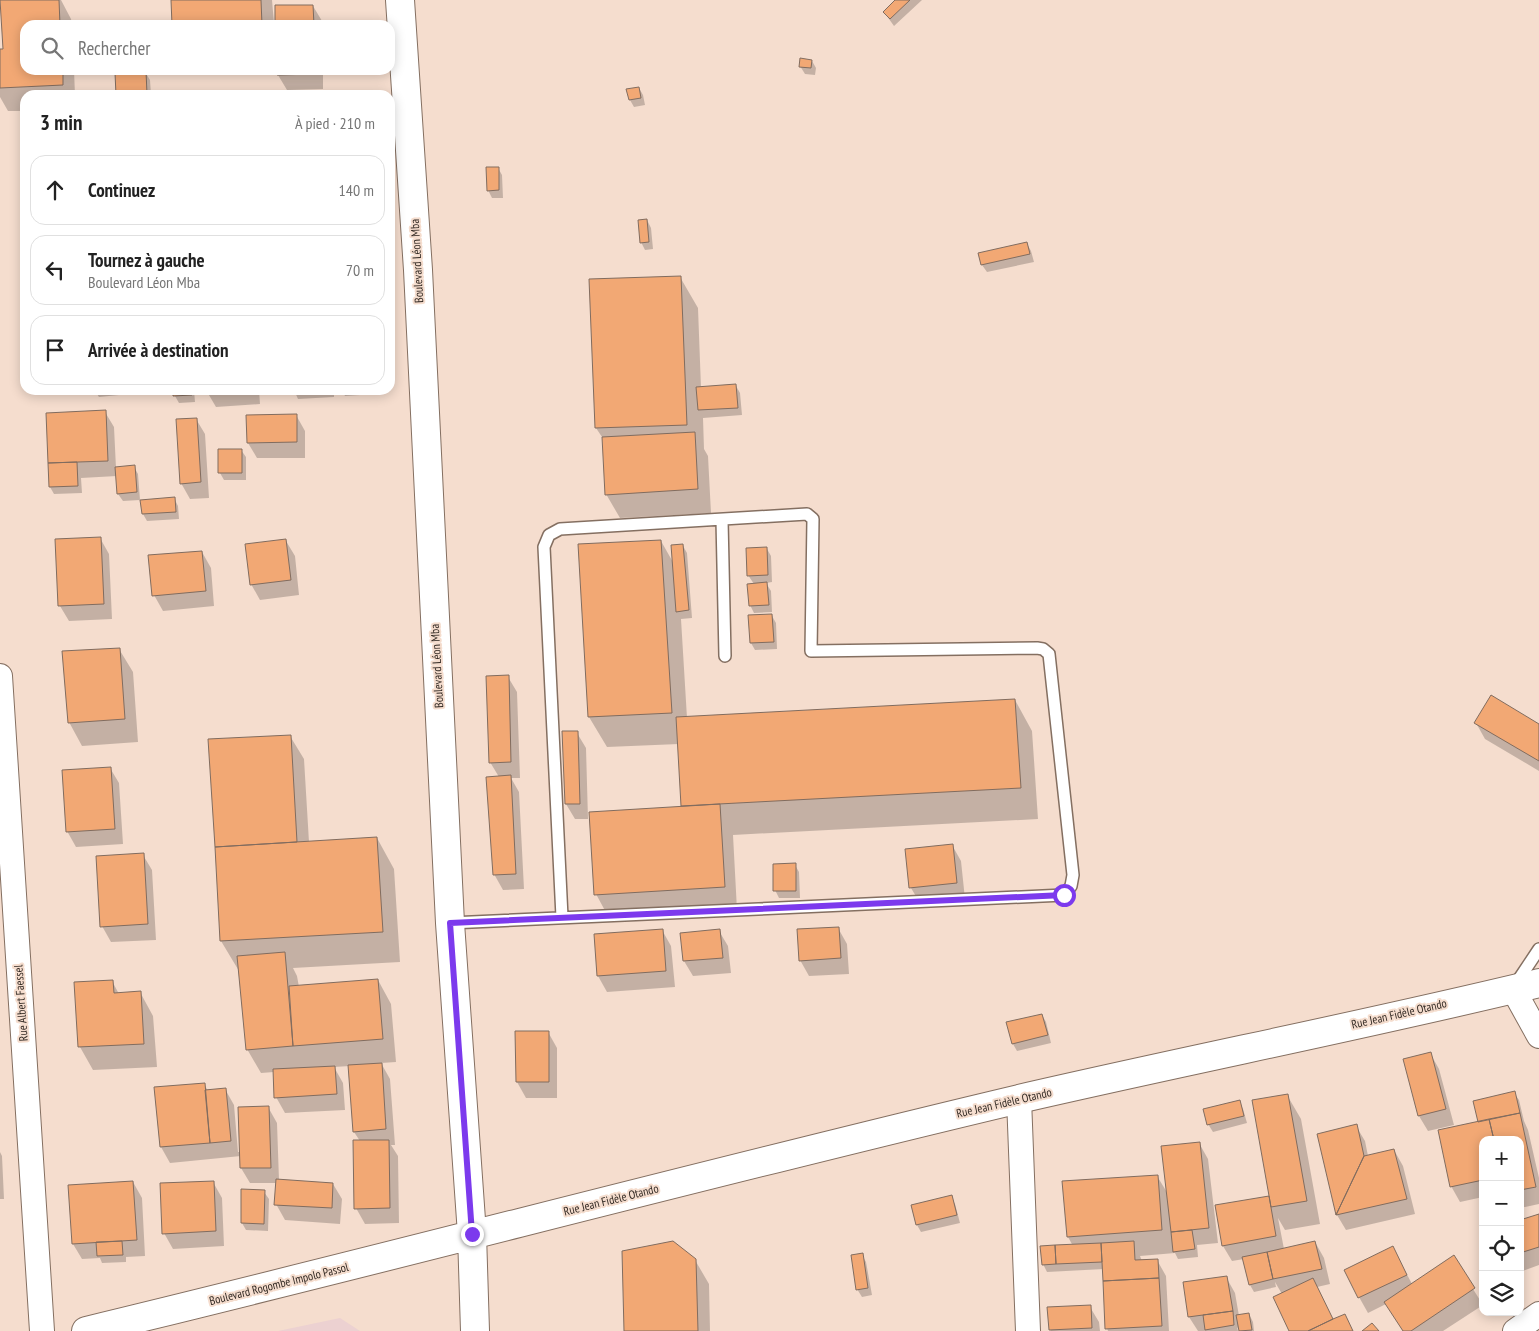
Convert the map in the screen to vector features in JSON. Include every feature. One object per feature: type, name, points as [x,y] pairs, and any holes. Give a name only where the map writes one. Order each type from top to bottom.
[{"type":"street","name":"Boulevard Léon Mba","points":[[400,0],[418,270],[450,923],[472,1234],[475,1331]]},
{"type":"street","name":"Rue Albert Faessel","points":[[0,676],[42,1331]]},
{"type":"street","name":"Rue Jean Fidèle Otando","points":[[472,1234],[1019,1099],[1526,986]]},
{"type":"street","points":[[1526,986],[1539,1036]]},
{"type":"street","points":[[1019,1099],[1028,1331]]},
{"type":"street","name":"Boulevard Rogombe Impolo Passol","points":[[86,1331],[276,1286],[472,1234]]},
{"type":"street","points":[[1515,1331],[1539,1314]]},
{"type":"lane","points":[[450,923],[1064,895],[1071,886],[1073,875],[1049,654],[1043,649],[1037,648],[811,651],[813,519],[807,514],[560,529],[549,535],[544,547],[562,917]]},
{"type":"lane","points":[[722,520],[725,656]]},
{"type":"lane","points":[[1526,986],[1539,949]]},
{"type":"shaded area","points":[[340,1318],[360,1331],[278,1331]]},
{"type":"building","points":[[0,0],[59,0],[60,20],[20,20],[20,75],[63,75],[63,85],[0,88],[0,49],[3,49]]},
{"type":"building","points":[[171,0],[261,0],[262,20],[172,20]]},
{"type":"building","points":[[895,0],[910,0],[890,19],[883,12]]},
{"type":"building","points":[[275,5],[313,5],[314,20],[275,20]]},
{"type":"building","points":[[800,58],[812,60],[811,68],[799,67]]},
{"type":"building","points":[[115,75],[146,75],[147,90],[116,90]]},
{"type":"building","points":[[639,87],[641,98],[629,100],[626,89]]},
{"type":"building","points":[[486,167],[499,167],[499,190],[487,191]]},
{"type":"building","points":[[647,219],[649,242],[640,243],[638,220]]},
{"type":"building","points":[[1027,242],[1030,254],[981,265],[978,253]]},
{"type":"building","points":[[681,276],[687,425],[595,428],[589,279]]},
{"type":"building","points":[[736,384],[738,408],[698,410],[696,387]]},
{"type":"building","points":[[106,410],[108,461],[48,463],[46,413]]},
{"type":"building","points":[[297,414],[297,442],[247,443],[246,415]]},
{"type":"building","points":[[197,418],[201,482],[180,484],[176,419]]},
{"type":"building","points":[[695,432],[698,489],[605,495],[602,437]]},
{"type":"building","points":[[218,449],[242,449],[242,473],[218,473]]},
{"type":"building","points":[[77,462],[78,486],[49,487],[48,463]]},
{"type":"building","points":[[135,465],[137,492],[117,494],[115,467]]},
{"type":"building","points":[[175,497],[176,512],[142,514],[140,500]]},
{"type":"building","points":[[101,537],[104,604],[58,606],[55,539]]},
{"type":"building","points":[[286,539],[291,580],[250,585],[245,544]]},
{"type":"building","points":[[661,540],[672,713],[588,717],[578,544]]},
{"type":"building","points":[[683,544],[689,610],[676,612],[671,545]]},
{"type":"building","points":[[767,547],[768,575],[747,576],[746,548]]},
{"type":"building","points":[[202,551],[206,591],[152,596],[148,555]]},
{"type":"building","points":[[767,582],[769,605],[749,606],[747,584]]},
{"type":"building","points":[[772,614],[774,642],[750,643],[748,615]]},
{"type":"building","points":[[120,648],[125,719],[68,723],[62,651]]},
{"type":"building","points":[[509,675],[511,762],[489,763],[486,676]]},
{"type":"building","points":[[1491,695],[1539,724],[1539,761],[1474,723]]},
{"type":"building","points":[[1015,699],[1021,788],[681,806],[676,717]]},
{"type":"building","points":[[562,731],[578,731],[580,804],[565,804]]},
{"type":"building","points":[[291,735],[297,842],[215,847],[208,739]]},
{"type":"building","points":[[111,767],[115,829],[66,832],[62,770]]},
{"type":"building","points":[[511,775],[516,874],[493,875],[486,777]]},
{"type":"building","points":[[720,804],[725,887],[594,895],[589,812]]},
{"type":"building","points":[[377,837],[383,932],[220,941],[215,847]]},
{"type":"building","points":[[953,844],[957,883],[909,888],[905,849]]},
{"type":"building","points":[[144,853],[148,924],[100,927],[96,856]]},
{"type":"building","points":[[796,863],[796,891],[773,891],[773,864]]},
{"type":"building","points":[[839,927],[841,958],[799,961],[797,929]]},
{"type":"building","points":[[663,929],[666,971],[597,976],[594,934]]},
{"type":"building","points":[[720,929],[723,958],[683,961],[680,933]]},
{"type":"building","points":[[285,952],[293,1046],[246,1050],[237,956]]},
{"type":"building","points":[[378,979],[383,1039],[293,1046],[289,986]]},
{"type":"building","points":[[113,980],[114,993],[141,991],[144,1044],[78,1047],[74,982]]},
{"type":"building","points":[[1042,1014],[1048,1035],[1012,1044],[1006,1022]]},
{"type":"building","points":[[515,1031],[549,1031],[549,1082],[516,1082]]},
{"type":"building","points":[[1431,1052],[1446,1109],[1418,1116],[1403,1059]]},
{"type":"building","points":[[382,1063],[386,1129],[353,1132],[348,1065]]},
{"type":"building","points":[[335,1066],[337,1094],[274,1098],[273,1069]]},
{"type":"building","points":[[205,1083],[210,1143],[160,1147],[154,1087]]},
{"type":"building","points":[[226,1088],[231,1141],[210,1143],[205,1090]]},
{"type":"building","points":[[1515,1091],[1520,1113],[1478,1122],[1473,1101]]},
{"type":"building","points":[[1288,1094],[1307,1201],[1271,1207],[1252,1100]]},
{"type":"building","points":[[1240,1100],[1244,1116],[1207,1125],[1203,1109]]},
{"type":"building","points":[[269,1106],[271,1168],[240,1168],[238,1107]]},
{"type":"building","points":[[1520,1113],[1536,1187],[1524,1189],[1524,1136],[1493,1136],[1489,1119]]},
{"type":"building","points":[[1489,1119],[1493,1136],[1479,1136],[1479,1181],[1450,1187],[1438,1130]]},
{"type":"building","points":[[1357,1124],[1364,1156],[1336,1215],[1317,1134]]},
{"type":"building","points":[[353,1140],[389,1140],[390,1208],[354,1209]]},
{"type":"building","points":[[1200,1142],[1209,1228],[1171,1232],[1161,1146]]},
{"type":"building","points":[[1394,1149],[1407,1199],[1336,1215],[1364,1156]]},
{"type":"building","points":[[1158,1175],[1162,1230],[1067,1237],[1062,1181]]},
{"type":"building","points":[[276,1179],[333,1183],[332,1208],[274,1205]]},
{"type":"building","points":[[133,1181],[137,1240],[72,1244],[68,1185]]},
{"type":"building","points":[[214,1181],[216,1231],[162,1234],[160,1183]]},
{"type":"building","points":[[241,1189],[265,1190],[264,1224],[241,1223]]},
{"type":"building","points":[[952,1195],[957,1215],[916,1225],[911,1205]]},
{"type":"building","points":[[1269,1196],[1276,1236],[1222,1246],[1215,1205]]},
{"type":"building","points":[[1539,1214],[1539,1247],[1524,1252],[1524,1226],[1524,1219]]},
{"type":"building","points":[[1192,1230],[1195,1249],[1173,1252],[1171,1232]]},
{"type":"building","points":[[122,1241],[123,1255],[97,1256],[96,1242]]},
{"type":"building","points":[[673,1241],[696,1259],[698,1331],[624,1331],[622,1251]]},
{"type":"building","points":[[1134,1241],[1135,1260],[1158,1259],[1159,1278],[1103,1281],[1101,1243]]},
{"type":"building","points":[[1315,1241],[1322,1269],[1273,1279],[1267,1252]]},
{"type":"building","points":[[1101,1243],[1102,1262],[1056,1264],[1055,1245]]},
{"type":"building","points":[[1055,1245],[1056,1264],[1042,1265],[1040,1246]]},
{"type":"building","points":[[1393,1246],[1407,1275],[1358,1298],[1344,1270]]},
{"type":"building","points":[[1267,1252],[1273,1279],[1249,1285],[1242,1257]]},
{"type":"building","points":[[863,1253],[868,1288],[856,1290],[851,1255]]},
{"type":"building","points":[[1454,1255],[1475,1288],[1411,1331],[1403,1331],[1384,1302]]},
{"type":"building","points":[[1227,1276],[1233,1311],[1188,1317],[1183,1282]]},
{"type":"building","points":[[1159,1278],[1162,1326],[1105,1329],[1103,1281]]},
{"type":"building","points":[[1313,1278],[1333,1319],[1308,1331],[1289,1331],[1273,1297]]},
{"type":"building","points":[[1091,1305],[1092,1328],[1049,1330],[1047,1307]]},
{"type":"building","points":[[1233,1311],[1234,1325],[1205,1330],[1203,1315]]},
{"type":"building","points":[[1249,1313],[1252,1330],[1239,1331],[1236,1315]]},
{"type":"building","points":[[1345,1314],[1353,1331],[1308,1331],[1333,1319]]},
{"type":"building","points":[[1372,1323],[1379,1331],[1362,1331]]},
{"type":"route","points":[[472,1234],[450,923],[1064,895]]}]
